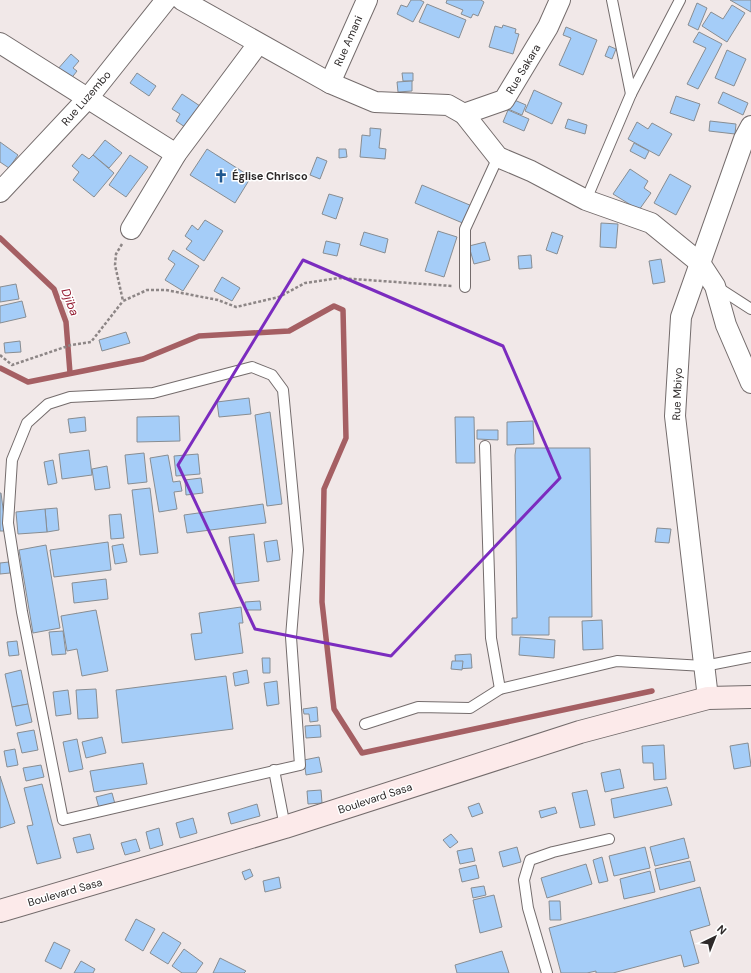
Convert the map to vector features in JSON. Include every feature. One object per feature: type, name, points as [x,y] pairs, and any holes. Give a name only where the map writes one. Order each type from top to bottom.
[{"type":"street","name":"Rue Luzembo","points":[[0,192],[88,98],[166,0]]},
{"type":"street","points":[[182,0],[202,5],[258,44],[330,83],[375,102],[448,105],[464,114],[498,157],[531,171],[586,200],[651,223],[700,263],[715,286],[726,325],[751,384]]},
{"type":"street","name":"Rue Amani","points":[[330,83],[367,0]]},
{"type":"street","name":"Rue Sakara","points":[[464,114],[504,100],[548,27],[560,0]]},
{"type":"street","points":[[0,43],[176,154]]},
{"type":"street","points":[[131,229],[176,154],[258,44]]},
{"type":"street","name":"Rue Mbiyo","points":[[708,698],[675,416],[681,317],[744,139],[751,126]]},
{"type":"street","name":"Boulevard Sasa","points":[[0,911],[285,827],[580,732],[708,698],[751,696]]},
{"type":"lane","points":[[612,0],[631,94]]},
{"type":"lane","points":[[586,200],[631,94],[680,0]]},
{"type":"lane","points":[[465,287],[465,229],[498,157]]},
{"type":"lane","points":[[715,286],[751,309]]},
{"type":"lane","points":[[252,367],[272,375],[283,390],[298,550],[291,637],[300,765],[274,770],[63,820],[22,612],[8,523],[12,460],[27,423],[48,404],[70,397],[153,393],[252,367]]},
{"type":"lane","points":[[485,446],[491,638],[500,689]]},
{"type":"lane","points":[[366,724],[418,707],[470,708],[500,689],[617,661],[704,666],[751,658]]},
{"type":"lane","points":[[274,770],[285,827]]},
{"type":"lane","points":[[546,973],[528,908],[524,880],[530,860],[552,852],[609,839]]},
{"type":"path","points":[[123,301],[115,265],[116,254],[131,229]]},
{"type":"path","points":[[0,355],[12,365],[71,345],[91,342],[123,301],[147,290],[166,290],[218,300],[236,307],[279,297],[305,283],[339,278],[465,287]]},
{"type":"highlighted area","points":[[303,260],[503,346],[560,478],[391,656],[255,629],[178,465]]},
{"type":"building","points":[[411,0],[420,0],[424,2],[413,22],[397,14],[401,5],[407,7]]},
{"type":"building","points":[[447,0],[481,0],[484,2],[478,16],[473,14],[471,18],[461,14],[463,10],[446,3]]},
{"type":"building","points":[[730,0],[751,0],[751,12]]},
{"type":"building","points":[[697,3],[707,8],[698,30],[688,25]]},
{"type":"building","points":[[427,4],[466,20],[459,38],[419,22]]},
{"type":"building","points":[[732,5],[745,13],[727,42],[702,26],[711,12],[723,19]]},
{"type":"building","points":[[503,25],[516,29],[515,33],[519,34],[513,54],[489,47],[495,26],[502,28]]},
{"type":"building","points":[[566,27],[597,40],[583,75],[559,65],[571,38],[563,35]]},
{"type":"building","points":[[699,32],[722,44],[698,89],[687,84],[706,48],[693,42]]},
{"type":"building","points":[[609,46],[616,49],[612,59],[605,56]]},
{"type":"building","points":[[727,50],[746,59],[734,86],[715,78]]},
{"type":"building","points":[[71,54],[79,61],[73,68],[77,71],[70,80],[57,70]]},
{"type":"building","points":[[137,73],[156,86],[149,96],[130,83]]},
{"type":"building","points":[[402,73],[413,73],[413,81],[403,81]]},
{"type":"building","points":[[412,81],[412,91],[398,92],[397,82]]},
{"type":"building","points":[[534,90],[562,103],[552,124],[525,111]]},
{"type":"building","points":[[723,92],[748,103],[743,115],[718,103]]},
{"type":"building","points":[[182,94],[206,110],[185,127],[176,121],[180,114],[172,109]]},
{"type":"building","points":[[676,96],[700,104],[694,121],[670,113]]},
{"type":"building","points":[[512,99],[526,105],[522,115],[508,109]]},
{"type":"building","points":[[508,110],[529,119],[524,131],[503,122]]},
{"type":"building","points":[[568,119],[587,125],[585,134],[565,128]]},
{"type":"building","points":[[710,121],[736,124],[735,134],[709,131]]},
{"type":"building","points":[[637,122],[648,129],[652,123],[672,134],[659,156],[628,139]]},
{"type":"building","points":[[370,128],[381,129],[379,148],[386,149],[385,159],[360,157],[362,135],[370,136]]},
{"type":"building","points":[[105,140],[122,153],[109,168],[93,155]]},
{"type":"building","points":[[0,142],[18,155],[9,168],[0,162]]},
{"type":"building","points":[[634,143],[649,151],[645,159],[630,151]]},
{"type":"building","name":"Église Chrisco","points":[[207,149],[251,177],[235,203],[190,175]]},
{"type":"building","points":[[339,149],[346,149],[347,157],[339,158]]},
{"type":"building","points":[[82,154],[89,159],[93,155],[114,173],[94,197],[73,180],[79,172],[72,166]]},
{"type":"building","points":[[130,155],[148,167],[126,197],[109,185]]},
{"type":"building","points":[[317,157],[327,161],[320,179],[310,175]]},
{"type":"building","points":[[630,169],[648,181],[644,188],[651,193],[639,210],[613,194]]},
{"type":"building","points":[[670,174],[691,186],[676,215],[654,203]]},
{"type":"building","points":[[422,185],[472,206],[465,224],[415,203]]},
{"type":"building","points":[[329,194],[343,198],[336,219],[322,214]]},
{"type":"building","points":[[205,220],[223,231],[204,261],[186,249],[192,241],[185,236],[192,225],[198,230]]},
{"type":"building","points":[[601,223],[618,224],[616,248],[600,247]]},
{"type":"building","points":[[438,231],[457,237],[444,277],[425,271]]},
{"type":"building","points":[[364,232],[388,239],[385,253],[360,245]]},
{"type":"building","points":[[552,232],[563,236],[557,254],[546,250]]},
{"type":"building","points":[[326,241],[340,244],[337,256],[323,253]]},
{"type":"building","points":[[485,242],[490,260],[474,264],[469,246]]},
{"type":"building","points":[[173,250],[199,266],[183,291],[165,280],[175,264],[168,259]]},
{"type":"building","points":[[531,255],[532,268],[519,269],[518,256]]},
{"type":"building","points":[[661,259],[665,282],[653,284],[649,261]]},
{"type":"building","points":[[222,277],[240,288],[232,301],[214,291]]},
{"type":"building","points":[[16,284],[19,299],[0,302],[0,287]]},
{"type":"building","points":[[22,301],[26,317],[0,323],[0,306]]},
{"type":"building","points":[[126,332],[130,343],[102,351],[99,340]]},
{"type":"building","points":[[20,341],[21,352],[5,353],[4,343]]},
{"type":"building","points":[[249,398],[251,414],[219,417],[217,402]]},
{"type":"building","points":[[270,412],[282,504],[267,506],[255,415]]},
{"type":"building","points":[[179,416],[180,441],[137,442],[137,417]]},
{"type":"building","points":[[85,417],[86,431],[70,433],[68,419]]},
{"type":"building","points":[[455,417],[474,417],[475,463],[456,463]]},
{"type":"building","points":[[533,421],[534,444],[507,445],[507,422]]},
{"type":"building","points":[[477,430],[498,430],[498,440],[477,439]]},
{"type":"building","points":[[516,448],[590,448],[592,617],[549,617],[549,635],[512,635],[512,618],[517,618]]},
{"type":"building","points":[[89,450],[92,475],[62,479],[59,454]]},
{"type":"building","points":[[144,453],[147,482],[128,484],[125,455]]},
{"type":"building","points":[[198,454],[200,474],[176,476],[174,456]]},
{"type":"building","points":[[168,455],[173,482],[180,481],[182,491],[174,492],[177,509],[159,512],[150,458]]},
{"type":"building","points":[[53,460],[57,483],[48,485],[44,462]]},
{"type":"building","points":[[107,466],[110,488],[95,490],[92,469]]},
{"type":"building","points":[[201,478],[203,493],[186,495],[185,480]]},
{"type":"building","points":[[150,488],[158,553],[140,555],[132,490]]},
{"type":"building","points":[[1,493],[6,531],[0,531]]},
{"type":"building","points":[[263,504],[266,523],[187,533],[184,515]]},
{"type":"building","points":[[57,508],[59,530],[47,532],[45,509]]},
{"type":"building","points":[[45,509],[47,532],[18,534],[16,512]]},
{"type":"building","points":[[121,514],[124,538],[111,539],[109,515]]},
{"type":"building","points":[[657,528],[671,529],[669,543],[655,542]]},
{"type":"building","points":[[254,534],[259,581],[235,584],[229,537]]},
{"type":"building","points":[[277,540],[280,560],[267,562],[264,542]]},
{"type":"building","points":[[108,542],[111,570],[54,577],[50,550]]},
{"type":"building","points":[[123,544],[127,562],[115,564],[112,546]]},
{"type":"building","points":[[46,545],[60,628],[33,633],[19,550]]},
{"type":"building","points":[[9,562],[10,573],[0,574],[0,563]]},
{"type":"building","points":[[106,579],[108,599],[74,603],[72,583]]},
{"type":"building","points":[[260,601],[261,610],[245,610],[245,602]]},
{"type":"building","points":[[241,607],[243,623],[239,623],[243,653],[195,660],[191,634],[202,633],[199,613]]},
{"type":"building","points":[[96,610],[108,671],[82,676],[77,649],[67,651],[61,616]]},
{"type":"building","points":[[602,620],[603,649],[583,650],[582,621]]},
{"type":"building","points":[[63,631],[66,654],[52,655],[49,632]]},
{"type":"building","points":[[520,637],[555,640],[554,658],[519,655]]},
{"type":"building","points":[[17,641],[19,655],[9,656],[7,642]]},
{"type":"building","points":[[471,654],[472,668],[456,669],[455,655]]},
{"type":"building","points":[[262,658],[270,658],[270,673],[263,673]]},
{"type":"building","points":[[452,661],[463,661],[462,670],[451,669]]},
{"type":"building","points":[[21,670],[28,704],[12,707],[5,674]]},
{"type":"building","points":[[247,670],[249,683],[235,686],[233,673]]},
{"type":"building","points":[[226,676],[233,729],[122,743],[116,690]]},
{"type":"building","points":[[277,681],[279,704],[267,706],[264,683]]},
{"type":"building","points":[[96,689],[98,718],[78,719],[76,690]]},
{"type":"building","points":[[68,690],[71,714],[56,716],[53,692]]},
{"type":"building","points":[[28,704],[32,722],[16,726],[12,707]]},
{"type":"building","points":[[317,707],[318,721],[310,722],[309,714],[304,714],[303,709]]},
{"type":"building","points":[[320,725],[321,737],[306,738],[305,726]]},
{"type":"building","points":[[34,730],[38,750],[22,753],[17,733]]},
{"type":"building","points":[[102,737],[106,753],[86,758],[82,742]]},
{"type":"building","points":[[77,739],[83,769],[69,772],[63,742]]},
{"type":"building","points":[[748,743],[751,766],[734,769],[730,746]]},
{"type":"building","points":[[664,745],[666,779],[654,780],[653,763],[643,763],[642,746]]},
{"type":"building","points":[[15,749],[18,765],[7,767],[4,751]]},
{"type":"building","points":[[319,757],[322,772],[306,775],[304,760]]},
{"type":"building","points":[[143,763],[147,784],[94,792],[90,771]]},
{"type":"building","points":[[41,765],[44,777],[26,781],[23,768]]},
{"type":"building","points":[[620,769],[624,788],[605,792],[601,773]]},
{"type":"building","points":[[0,776],[15,823],[0,828]]},
{"type":"building","points":[[42,784],[61,858],[37,864],[27,826],[33,825],[24,788]]},
{"type":"building","points":[[667,787],[672,805],[614,818],[611,799]]},
{"type":"building","points":[[321,790],[322,803],[308,804],[307,791]]},
{"type":"building","points":[[587,790],[595,825],[580,828],[572,793]]},
{"type":"building","points":[[112,793],[115,804],[99,808],[96,797]]},
{"type":"building","points":[[479,803],[483,813],[472,817],[468,807]]},
{"type":"building","points":[[257,804],[260,816],[231,824],[228,813]]},
{"type":"building","points":[[555,807],[557,813],[541,818],[539,811]]},
{"type":"building","points":[[193,818],[197,833],[180,838],[176,823]]},
{"type":"building","points":[[159,828],[163,845],[150,849],[146,832]]},
{"type":"building","points":[[90,834],[94,849],[77,853],[73,838]]},
{"type":"building","points":[[451,834],[458,842],[450,848],[443,840]]},
{"type":"building","points":[[684,838],[689,858],[655,866],[650,847]]},
{"type":"building","points":[[136,839],[140,851],[125,855],[121,843]]},
{"type":"building","points":[[517,847],[521,862],[503,867],[499,852]]},
{"type":"building","points":[[645,847],[650,868],[614,876],[609,856]]},
{"type":"building","points":[[472,848],[475,861],[460,864],[457,851]]},
{"type":"building","points":[[602,857],[608,881],[599,883],[593,860]]},
{"type":"building","points":[[690,861],[695,881],[660,890],[655,869]]},
{"type":"building","points":[[586,864],[592,884],[547,898],[541,878]]},
{"type":"building","points":[[476,865],[479,878],[462,882],[459,869]]},
{"type":"building","points":[[250,869],[253,876],[245,880],[242,872]]},
{"type":"building","points":[[650,871],[655,892],[624,899],[620,879]]},
{"type":"building","points":[[279,877],[281,888],[265,892],[263,881]]},
{"type":"building","points":[[484,886],[486,895],[473,898],[471,888]]},
{"type":"building","points":[[700,887],[710,925],[690,931],[699,963],[684,967],[681,955],[613,973],[596,973],[596,971],[587,973],[561,973],[549,928]]},
{"type":"building","points":[[494,895],[502,927],[480,933],[473,900]]},
{"type":"building","points":[[549,901],[560,901],[561,920],[550,920]]},
{"type":"building","points":[[136,919],[155,929],[143,951],[125,940]]},
{"type":"building","points":[[163,932],[181,943],[168,964],[150,953]]},
{"type":"building","points":[[54,942],[70,950],[61,969],[45,961]]},
{"type":"building","points":[[184,949],[203,963],[196,973],[182,973],[172,966]]},
{"type":"building","points":[[502,951],[509,973],[457,973],[455,965]]},
{"type":"building","points":[[220,958],[246,971],[244,973],[213,973]]},
{"type":"building","points":[[81,961],[95,969],[93,973],[74,973]]},
{"type":"waterway","name":"Djiba","points":[[0,238],[54,289],[66,322],[70,373]]},
{"type":"waterway","points":[[0,368],[28,382],[143,359],[199,336],[289,331],[334,306],[343,310],[346,438],[324,489],[322,602],[334,709],[362,753],[652,691]]},
{"type":"place","name":"Église Chrisco","points":[[221,176]]}]
